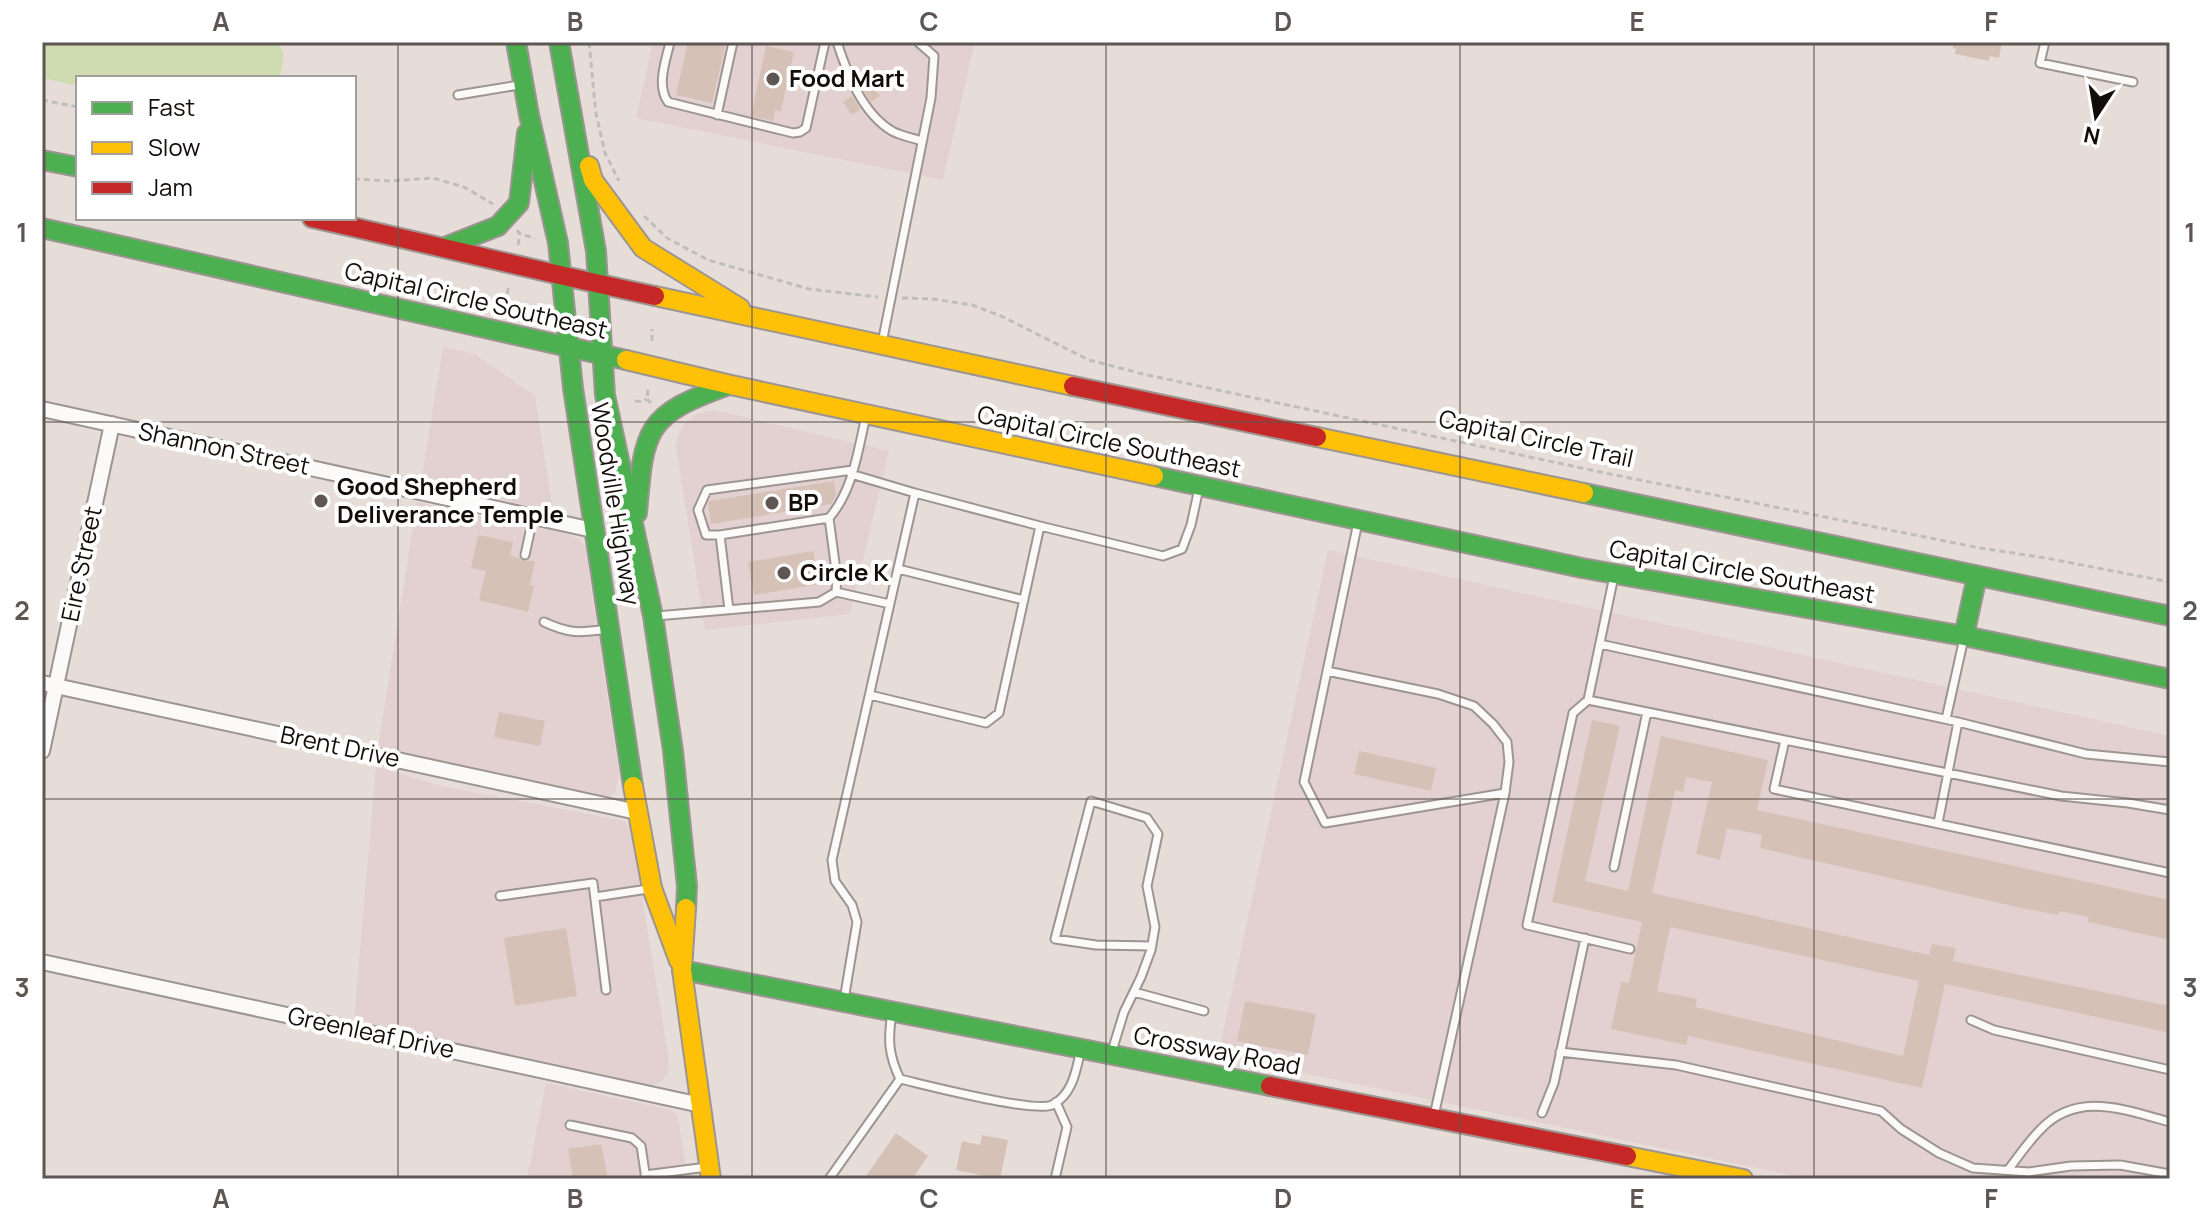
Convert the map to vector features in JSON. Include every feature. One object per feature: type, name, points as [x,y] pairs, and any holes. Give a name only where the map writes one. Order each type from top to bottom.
[{"type":"main road","name":"Woodville Highway","points":[[516,42],[558,243],[568,346],[593,530],[637,812],[652,888],[682,970]]},
{"type":"main road","name":"Woodville Highway","points":[[559,42],[596,251],[605,395],[653,616],[673,751],[687,886],[682,970],[710,1173]]},
{"type":"main road","points":[[445,247],[498,226],[519,203],[529,115]]},
{"type":"main road","points":[[574,121],[593,180],[643,248],[755,317]]},
{"type":"main road","points":[[42,160],[76,167]]},
{"type":"main road","name":"Capital Circle Southeast","points":[[321,220],[881,345],[2170,616]]},
{"type":"main road","name":"Capital Circle Southeast","points":[[42,228],[731,385],[1358,520],[1614,574],[1964,636],[2170,679]]},
{"type":"main road","points":[[635,535],[642,454],[651,429],[663,415],[690,398],[731,385]]},
{"type":"main road","points":[[1964,636],[1977,576]]},
{"type":"main road","name":"Crossway Road","points":[[682,970],[1743,1179]]},
{"type":"street","name":"Shannon Street","points":[[42,409],[593,530]]},
{"type":"street","name":"Eire Street","points":[[42,751],[49,684],[112,424]]},
{"type":"street","name":"Brent Drive","points":[[49,684],[637,812]]},
{"type":"street","name":"Greenleaf Drive","points":[[42,962],[701,1105]]},
{"type":"lane","points":[[670,42],[661,85],[668,102],[793,133],[806,128],[825,42]]},
{"type":"lane","points":[[717,115],[733,42]]},
{"type":"lane","points":[[837,42],[845,69],[868,110],[892,131],[922,141]]},
{"type":"lane","points":[[881,345],[931,98],[934,56],[918,42]]},
{"type":"lane","points":[[2045,42],[2040,63],[2133,82]]},
{"type":"lane","points":[[458,95],[524,85]]},
{"type":"lane","points":[[866,414],[852,472],[838,508],[829,518],[706,535],[698,510],[707,490],[852,472],[915,493],[1163,556],[1182,549],[1191,525],[1199,486]]},
{"type":"lane","points":[[844,1002],[857,922],[852,905],[835,881],[832,860],[915,493]]},
{"type":"lane","points":[[525,555],[534,517]]},
{"type":"lane","points":[[829,518],[836,592]]},
{"type":"lane","points":[[1358,520],[1304,782],[1325,823],[1505,793]]},
{"type":"lane","points":[[870,695],[986,723],[999,713],[1040,526]]},
{"type":"lane","points":[[720,535],[729,610]]},
{"type":"lane","points":[[898,569],[1024,600]]},
{"type":"lane","points":[[1614,574],[1588,700],[1573,713],[1527,925],[1630,949]]},
{"type":"lane","points":[[653,616],[819,602],[836,592],[890,604]]},
{"type":"lane","points":[[544,622],[577,633],[609,628]]},
{"type":"lane","points":[[1946,719],[1964,636]]},
{"type":"lane","points":[[1600,644],[1946,719],[2086,754],[2170,762]]},
{"type":"lane","points":[[1327,671],[1438,694],[1474,706],[1507,742],[1509,762],[1505,793],[1434,1118]]},
{"type":"lane","points":[[1588,700],[2061,796],[2170,810]]},
{"type":"lane","points":[[1614,867],[1647,712]]},
{"type":"lane","points":[[1938,823],[1958,722]]},
{"type":"lane","points":[[1785,740],[1774,789],[2170,873]]},
{"type":"lane","points":[[1111,1054],[1124,1012],[1152,946],[1155,927],[1147,886],[1158,834],[1147,818],[1091,801],[1055,939],[1096,945],[1152,946]]},
{"type":"lane","points":[[500,896],[593,883],[606,990]]},
{"type":"lane","points":[[595,897],[652,888]]},
{"type":"lane","points":[[1542,1113],[1554,1083],[1585,938]]},
{"type":"lane","points":[[1134,992],[1204,1011]]},
{"type":"lane","points":[[892,1012],[888,1039],[892,1063],[900,1079]]},
{"type":"lane","points":[[1971,1020],[1994,1030],[2170,1070]]},
{"type":"lane","points":[[900,1079],[1027,1107],[1050,1106],[1066,1095],[1081,1049]]},
{"type":"lane","points":[[1560,1052],[1676,1065],[1881,1111],[1901,1129],[1939,1153],[1973,1168],[2029,1172],[2071,1166],[2120,1165],[2170,1174]]},
{"type":"lane","points":[[829,1179],[900,1079]]},
{"type":"lane","points":[[1055,1179],[1067,1127],[1056,1102]]},
{"type":"lane","points":[[2008,1170],[2041,1128],[2066,1110],[2088,1106],[2115,1108],[2170,1122]]},
{"type":"lane","points":[[570,1125],[632,1138],[641,1146],[646,1177],[710,1173]]},
{"type":"path","points":[[589,42],[596,114],[605,153],[622,186]]},
{"type":"path","points":[[42,100],[76,107]]},
{"type":"path","points":[[356,179],[433,178],[464,187],[495,207]]},
{"type":"path","points":[[639,211],[667,238],[708,260],[809,289],[875,297]]},
{"type":"path","points":[[516,228],[520,234],[539,239]]},
{"type":"path","points":[[518,245],[520,234]]},
{"type":"path","points":[[507,294],[509,285]]},
{"type":"path","name":"Capital Circle Trail","points":[[906,298],[972,305],[1089,360],[1143,374],[1600,472],[1980,548],[2170,582]]},
{"type":"path","points":[[652,329],[652,341]]},
{"type":"path","points":[[635,401],[647,399],[648,390]]},
{"type":"shaded area","points":[[653,42],[975,42],[943,180],[636,118]]},
{"type":"shaded area","points":[[443,347],[475,354],[535,396],[553,511],[421,482]]},
{"type":"shaded area","points":[[714,410],[889,451],[850,614],[705,630],[676,447],[684,424],[697,414]]},
{"type":"shaded area","points":[[417,502],[567,534],[578,538],[585,547],[619,774],[616,791],[609,797],[456,766],[378,746]]},
{"type":"shaded area","points":[[1328,550],[2170,736],[2170,1179],[1808,1179],[1218,1055]]},
{"type":"shaded area","points":[[376,766],[441,786],[625,821],[631,830],[669,1060],[668,1074],[661,1082],[647,1088],[354,1019]]},
{"type":"shaded area","points":[[546,1083],[671,1110],[679,1123],[688,1179],[527,1179]]},
{"type":"green space","points":[[42,42],[278,42],[284,55],[280,76],[76,76],[76,86],[42,78]]},
{"type":"building","points":[[688,42],[726,42],[712,103],[676,95]]},
{"type":"building","points":[[1953,42],[2002,42],[1999,58],[1990,56],[1989,61],[1955,54]]},
{"type":"building","name":"Food Mart","points":[[766,46],[794,52],[781,111],[775,110],[773,121],[751,116]]},
{"type":"building","points":[[871,84],[880,96],[871,102],[863,89]]},
{"type":"building","points":[[852,96],[860,109],[852,115],[843,102]]},
{"type":"building","name":"BP","points":[[834,481],[836,495],[831,504],[711,524],[709,501]]},
{"type":"building","points":[[478,535],[513,542],[510,556],[535,561],[530,585],[534,586],[528,612],[479,600],[486,571],[471,568]]},
{"type":"building","name":"Circle K","points":[[813,551],[819,584],[754,595],[748,562]]},
{"type":"building","points":[[499,712],[545,721],[540,746],[494,737]]},
{"type":"building","points":[[1592,720],[1620,726],[1585,881],[1628,891],[1661,736],[1768,760],[1757,810],[2170,900],[2170,940],[2088,922],[2089,917],[2059,911],[2058,915],[2012,906],[1760,848],[1762,835],[1727,828],[1720,860],[1696,854],[1712,782],[1686,777],[1683,792],[1675,790],[1652,893],[1929,955],[1932,944],[1956,948],[1953,961],[2170,1006],[2170,1033],[1945,984],[1922,1088],[1688,1036],[1686,1045],[1611,1029],[1621,982],[1629,983],[1642,922],[1552,902]],"holes":[[[1670,927],[1919,981],[1903,1056],[1695,1007],[1697,999],[1657,991]]]},
{"type":"building","points":[[1359,751],[1436,768],[1431,791],[1354,774]]},
{"type":"building","points":[[566,928],[577,996],[515,1006],[504,938]]},
{"type":"building","points":[[1245,1001],[1316,1014],[1308,1055],[1237,1041]]},
{"type":"building","points":[[896,1133],[928,1156],[912,1179],[864,1179]]},
{"type":"building","points":[[982,1135],[1008,1140],[1000,1179],[956,1170],[962,1141],[980,1145]]},
{"type":"building","points":[[601,1144],[608,1179],[573,1179],[568,1149]]},
{"type":"traffic: fast","points":[[516,42],[558,243],[573,388],[633,786]]},
{"type":"traffic: fast","points":[[559,42],[596,251],[605,395],[653,616],[673,751],[687,886],[686,908]]},
{"type":"traffic: fast","points":[[445,247],[498,226],[519,203],[527,133]]},
{"type":"traffic: fast","points":[[42,160],[76,167]]},
{"type":"traffic: fast","points":[[42,228],[626,360]]},
{"type":"traffic: fast","points":[[637,513],[643,461],[654,428],[680,406],[729,385]]},
{"type":"traffic: fast","points":[[1154,476],[1582,568],[1964,636],[2170,679]]},
{"type":"traffic: fast","points":[[1584,493],[2170,616]]},
{"type":"traffic: fast","points":[[1964,636],[1977,576]]},
{"type":"traffic: fast","points":[[682,970],[1270,1086]]},
{"type":"traffic: slow","points":[[589,166],[593,180],[643,248],[740,308]]},
{"type":"traffic: slow","points":[[655,296],[1073,386]]},
{"type":"traffic: slow","points":[[626,360],[1154,476]]},
{"type":"traffic: slow","points":[[1317,437],[1584,493]]},
{"type":"traffic: slow","points":[[633,786],[652,888],[679,961]]},
{"type":"traffic: slow","points":[[686,908],[682,970],[711,1179]]},
{"type":"traffic: slow","points":[[1627,1156],[1743,1179]]},
{"type":"traffic: jam","points":[[321,220],[655,296]]},
{"type":"traffic: jam","points":[[1073,386],[1317,437]]},
{"type":"traffic: jam","points":[[1270,1086],[1627,1156]]},
{"type":"place","name":"Food Mart","points":[[773,79]]},
{"type":"place","name":"Good Shepherd Deliverance Temple","points":[[321,501]]},
{"type":"place","name":"BP","points":[[772,503]]},
{"type":"place","name":"Circle K","points":[[784,573]]}]
